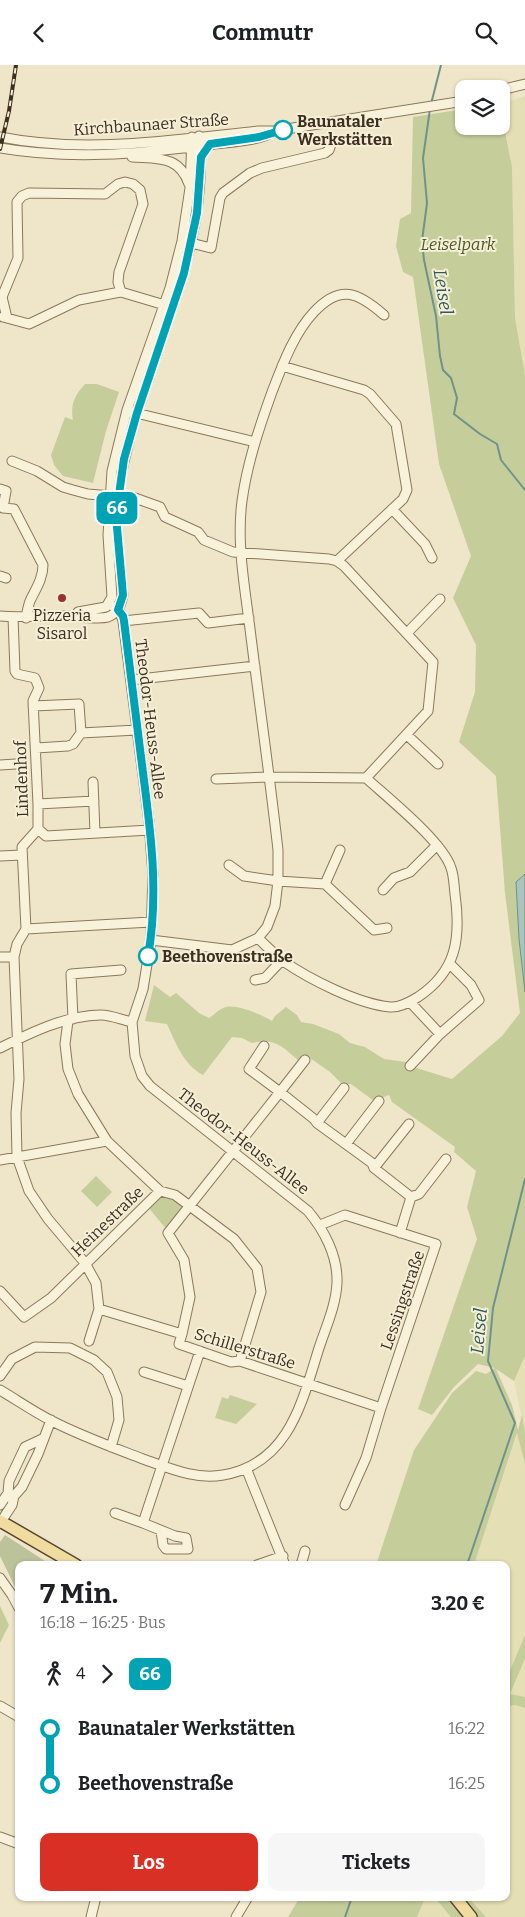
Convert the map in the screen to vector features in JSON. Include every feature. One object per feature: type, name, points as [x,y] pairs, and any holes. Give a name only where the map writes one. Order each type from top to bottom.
[{"type":"main road","points":[[0,1522],[69,1561]]},
{"type":"main road","points":[[458,1901],[471,1917]]},
{"type":"street","points":[[510,88],[525,84]]},
{"type":"street","name":"Kirchbaunaer Straße","points":[[114,155],[258,131],[348,125],[455,103]]},
{"type":"street","name":"Kirchbaunaer Straße","points":[[0,137],[53,144],[103,145],[196,141],[210,144],[259,137],[274,131]]},
{"type":"street","points":[[0,616],[26,618],[105,617],[118,610],[123,595],[114,496],[115,455],[127,410],[192,243],[199,202],[201,157],[196,141]]},
{"type":"street","points":[[66,616],[72,613],[104,607],[112,597],[108,535],[114,496],[168,306],[182,241],[196,141]]},
{"type":"street","points":[[182,241],[211,248],[219,203],[223,193],[250,173],[262,168],[325,153],[329,150],[332,141]]},
{"type":"street","points":[[201,157],[210,144]]},
{"type":"street","name":"Kirchbaunaer Straße","points":[[0,148],[56,155],[114,155],[166,160],[172,162],[184,172],[190,188]]},
{"type":"street","points":[[120,292],[118,272],[143,204],[140,190],[133,184],[126,182],[118,184],[105,194],[29,193],[22,196],[17,202],[16,209],[18,258],[2,297],[3,317],[29,324],[83,299],[120,292],[168,306]]},
{"type":"street","points":[[151,940],[232,950],[258,938],[267,927],[275,905],[278,881],[278,850],[241,553],[242,501],[255,443],[282,367],[306,323],[320,306],[329,299],[340,295],[356,295],[365,299],[384,315]]},
{"type":"street","points":[[282,367],[364,390],[397,427],[407,489],[403,499],[338,561]]},
{"type":"street","points":[[127,410],[255,443]]},
{"type":"street","points":[[12,461],[37,471],[63,487],[88,494],[135,497],[160,507],[165,517],[198,531],[204,540],[233,552],[329,559],[338,561],[344,566],[433,662],[428,711],[366,778]]},
{"type":"street","points":[[0,489],[6,491],[1,509],[14,509],[43,565],[36,593],[30,601],[26,618]]},
{"type":"street","points":[[392,509],[425,544],[432,558]]},
{"type":"street","points":[[407,633],[440,599]]},
{"type":"street","name":"Theodor-Heuss-Allee","points":[[0,1390],[51,1420],[111,1447],[188,1474],[224,1475],[246,1468],[267,1456],[284,1439],[298,1412],[332,1309],[337,1282],[334,1258],[320,1225],[308,1211],[150,1086],[142,1076],[135,1056],[132,1022],[143,989],[151,940],[154,875],[124,621],[123,616],[118,610],[109,603]]},
{"type":"street","points":[[124,621],[199,613],[208,623],[249,618]]},
{"type":"street","name":"Lindenhof","points":[[14,617],[16,673],[35,678],[39,684],[39,691],[34,698],[33,706],[36,748],[32,763],[38,804],[38,829],[22,847],[22,855]]},
{"type":"street","points":[[131,680],[255,666]]},
{"type":"street","points":[[33,706],[79,704],[81,733],[73,744],[36,748]]},
{"type":"street","points":[[81,733],[137,730]]},
{"type":"street","points":[[407,735],[438,764]]},
{"type":"street","points":[[0,765],[16,764]]},
{"type":"street","points":[[216,779],[270,777],[366,778],[437,845],[451,867],[457,911],[457,938],[450,964],[433,987],[410,1002],[392,1008],[365,1003],[305,975],[282,960],[258,938]]},
{"type":"street","points":[[93,782],[95,833]]},
{"type":"street","points":[[38,804],[94,801]]},
{"type":"street","points":[[38,829],[46,836],[150,830]]},
{"type":"street","points":[[383,890],[394,878],[410,872],[437,845]]},
{"type":"street","points":[[325,884],[340,850]]},
{"type":"street","points":[[0,856],[22,855],[26,929],[17,944],[14,957],[17,1040],[19,1047],[16,1113],[17,1157],[33,1198],[48,1219],[86,1263],[96,1283],[99,1309],[89,1341]]},
{"type":"street","points":[[229,865],[244,876],[278,881],[325,884],[374,929],[386,928]]},
{"type":"street","points":[[26,929],[152,922]]},
{"type":"street","points":[[0,957],[14,957]]},
{"type":"street","points":[[255,980],[265,978],[282,960]]},
{"type":"street","points":[[410,1066],[440,1034],[479,1000],[471,985],[450,964]]},
{"type":"street","points":[[121,970],[71,974],[70,1020],[65,1043],[68,1069],[78,1095],[107,1141],[160,1191]]},
{"type":"street","points":[[410,1002],[440,1034]]},
{"type":"street","points":[[0,1049],[36,1031],[70,1020],[102,1015],[132,1022]]},
{"type":"street","points":[[264,1046],[249,1069],[280,1091],[317,1123],[372,1163],[374,1168],[411,1197]]},
{"type":"street","points":[[182,1334],[190,1297],[184,1260],[168,1233],[188,1205],[305,1060]]},
{"type":"street","points":[[317,1123],[344,1087]]},
{"type":"street","points":[[346,1144],[379,1101]]},
{"type":"street","points":[[374,1168],[409,1123]]},
{"type":"street","points":[[0,1160],[107,1141]]},
{"type":"street","points":[[411,1197],[419,1194],[446,1159]]},
{"type":"street","name":"Heinestraße","points":[[0,1291],[24,1317],[51,1298],[160,1191],[175,1195],[234,1239],[257,1268],[261,1292],[240,1361]]},
{"type":"street","points":[[400,1233],[411,1197]]},
{"type":"street","name":"Lessingstraße","points":[[320,1225],[345,1215],[436,1244],[381,1408]]},
{"type":"street","name":"Schillerstraße","points":[[99,1309],[182,1334],[179,1344],[232,1362],[240,1361],[308,1383]]},
{"type":"street","points":[[0,1376],[12,1359],[35,1347],[70,1348],[94,1360],[107,1372],[117,1397],[120,1420],[111,1447]]},
{"type":"street","points":[[143,1523],[200,1351]]},
{"type":"street","points":[[144,1372],[188,1386]]},
{"type":"street","points":[[308,1383],[381,1408],[366,1458],[345,1505]]},
{"type":"street","points":[[0,1505],[11,1494],[22,1487],[38,1454],[42,1439],[51,1420]]},
{"type":"street","points":[[0,1522],[12,1505],[9,1481],[25,1447],[42,1439]]},
{"type":"street","points":[[246,1468],[284,1561]]},
{"type":"street","points":[[115,1513],[161,1531]]},
{"type":"street","points":[[302,1561],[305,1551]]},
{"type":"street","points":[[0,1578],[15,1601]]},
{"type":"street","points":[[0,1706],[15,1715]]},
{"type":"street","points":[[0,1837],[15,1843]]},
{"type":"street","points":[[91,1917],[95,1901]]},
{"type":"street","points":[[236,1917],[246,1901]]},
{"type":"shaded area","points":[[525,96],[525,375],[515,318],[512,167],[506,135],[510,135],[510,101]]},
{"type":"shaded area","points":[[525,1356],[525,1433],[514,1381]]},
{"type":"shaded area","points":[[518,1432],[525,1464],[525,1635],[510,1671],[510,1561],[475,1561]]},
{"type":"shaded area","points":[[525,1659],[525,1697],[510,1695]]},
{"type":"shaded area","points":[[515,1705],[525,1708],[525,1917],[486,1917],[472,1901],[510,1901],[510,1706]]},
{"type":"shaded area","points":[[423,1901],[438,1901],[451,1917],[417,1917]]},
{"type":"green space","name":"Leiselpark","points":[[455,110],[455,135],[506,135],[512,167],[515,318],[525,375],[525,1356],[514,1381],[496,1369],[512,1405],[518,1430],[522,1415],[525,1433],[525,1464],[517,1433],[475,1561],[377,1561],[414,1450],[452,1393],[476,1371],[486,1374],[495,1368],[478,1364],[454,1387],[432,1415],[418,1409],[477,1239],[467,1207],[476,1171],[454,1152],[455,1147],[392,1102],[389,1095],[374,1101],[351,1084],[343,1085],[330,1072],[310,1058],[299,1061],[278,1044],[267,1042],[252,1043],[242,1038],[232,1037],[203,1075],[196,1071],[186,1060],[167,1024],[145,1021],[154,985],[170,997],[176,993],[199,1013],[209,1018],[222,1009],[231,1006],[250,1011],[272,1021],[286,1007],[297,1015],[301,1022],[313,1024],[339,1034],[350,1043],[365,1047],[384,1059],[406,1062],[410,1066],[452,1079],[502,1036],[520,1013],[505,893],[496,776],[459,742],[475,692],[476,645],[453,598],[471,556],[439,464],[413,277],[403,272],[396,246],[400,219],[411,213],[413,117]]},
{"type":"green space","points":[[85,384],[97,384],[119,392],[106,431],[93,483],[63,476],[54,465],[51,455],[65,417],[73,420],[72,409],[74,400]]},
{"type":"green space","points":[[96,1176],[112,1192],[97,1207],[81,1191]]},
{"type":"green space","points":[[166,1195],[176,1198],[183,1206],[182,1211],[167,1230],[148,1207],[157,1199]]},
{"type":"green space","points":[[230,1395],[257,1404],[236,1424],[215,1418],[222,1397],[228,1399]]},
{"type":"green space","points":[[5,1535],[45,1561],[15,1561],[15,1587],[0,1556],[0,1542]]},
{"type":"green space","points":[[0,1606],[9,1625],[0,1643]]},
{"type":"green space","points":[[525,1635],[525,1659],[510,1694],[510,1671]]},
{"type":"green space","points":[[510,1694],[525,1697],[525,1708],[515,1705],[510,1706]]},
{"type":"green space","points":[[298,1901],[424,1901],[417,1917],[288,1917]]},
{"type":"green space","points":[[438,1901],[472,1901],[486,1917],[451,1917]]},
{"type":"water","points":[[525,874],[525,992],[519,939],[516,882]]},
{"type":"waterway","name":"Leisel","points":[[431,104],[441,65]]},
{"type":"waterway","name":"Leisel","points":[[430,109],[423,158],[427,203],[422,241],[424,260],[436,316],[443,370],[451,378],[457,398],[454,414],[480,434],[497,444],[501,460],[525,490]]},
{"type":"waterway","name":"Leisel","points":[[468,1561],[515,1423],[488,1361],[493,1308],[525,1179]]},
{"type":"waterway","name":"Leisel","points":[[345,1917],[351,1901]]},
{"type":"tunnel","points":[[16,764],[28,764]]},
{"type":"railway","points":[[0,149],[9,111],[16,65]]},
{"type":"bus line","name":"66","points":[[148,956],[151,940],[154,875],[150,822],[124,621],[123,616],[118,610],[123,595],[116,516],[120,482],[132,428],[178,293],[190,251],[199,202],[202,153],[210,144],[259,137],[274,131],[283,130]]},
{"type":"place","name":"Baunataler Werkstätten","points":[[283,130]]},
{"type":"place","name":"Pizzeria Sisarol","points":[[62,598]]},
{"type":"place","name":"Beethovenstraße","points":[[148,956]]}]
